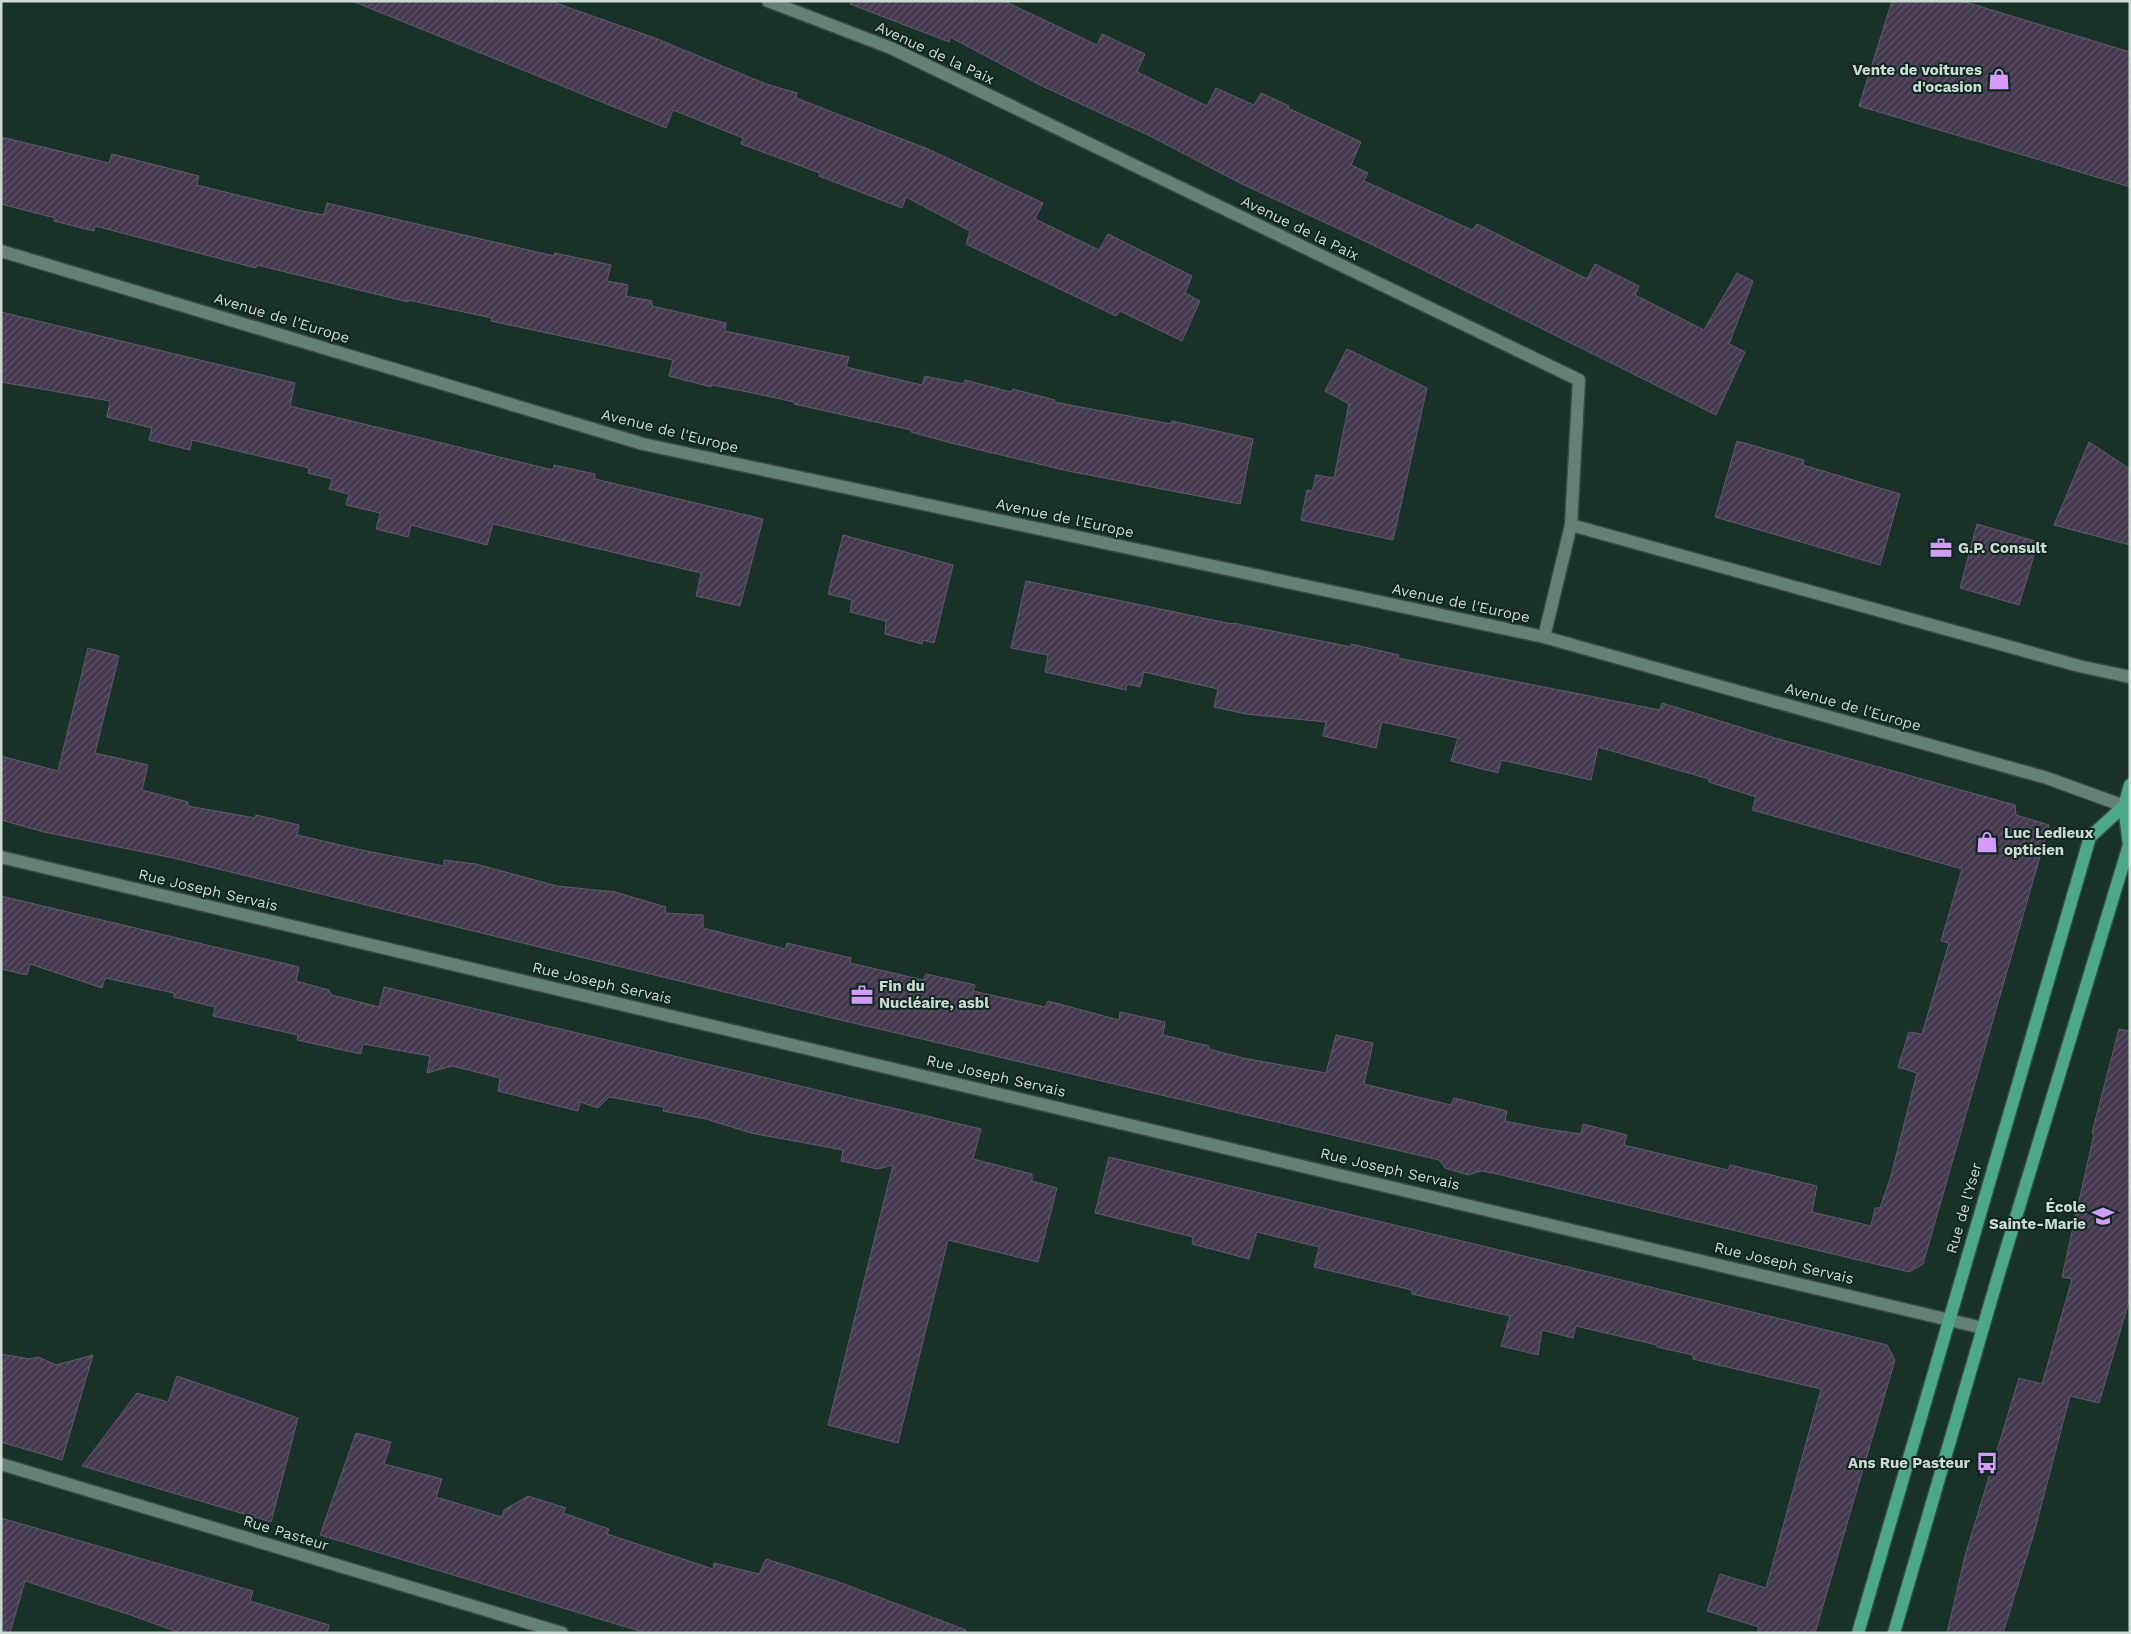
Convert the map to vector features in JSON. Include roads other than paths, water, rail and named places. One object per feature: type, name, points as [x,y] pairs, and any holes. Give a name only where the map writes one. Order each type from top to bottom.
[{"type":"main road","points":[[1894,1633],[1983,1328],[2129,845],[2124,806],[2130,785]]},
{"type":"main road","name":"Rue de l'Yser","points":[[1858,1633],[2090,837],[2124,806]]},
{"type":"street","name":"Avenue de la Paix","points":[[768,1],[891,48],[1579,380],[1571,525],[1544,637]]},
{"type":"street","name":"Avenue de l'Europe","points":[[1,251],[643,444],[1544,637],[2046,778],[2124,806]]},
{"type":"street","points":[[1571,525],[2070,663],[2130,677]]},
{"type":"street","name":"Rue Joseph Servais","points":[[1,857],[1983,1328]]},
{"type":"street","name":"Rue Pasteur","points":[[1,1464],[562,1633]]},
{"type":"place","name":"Vente de voitures d'ocasion","points":[[1999,79]]},
{"type":"place","name":"G.P. Consult","points":[[1941,548]]},
{"type":"place","name":"Luc Ledieux opticien","points":[[1987,842]]},
{"type":"place","name":"Fin du Nucléaire, asbl","points":[[862,995]]},
{"type":"place","name":"École Sainte-Marie","points":[[2103,1216]]},
{"type":"place","name":"Ans Rue Pasteur","points":[[1987,1463]]}]
